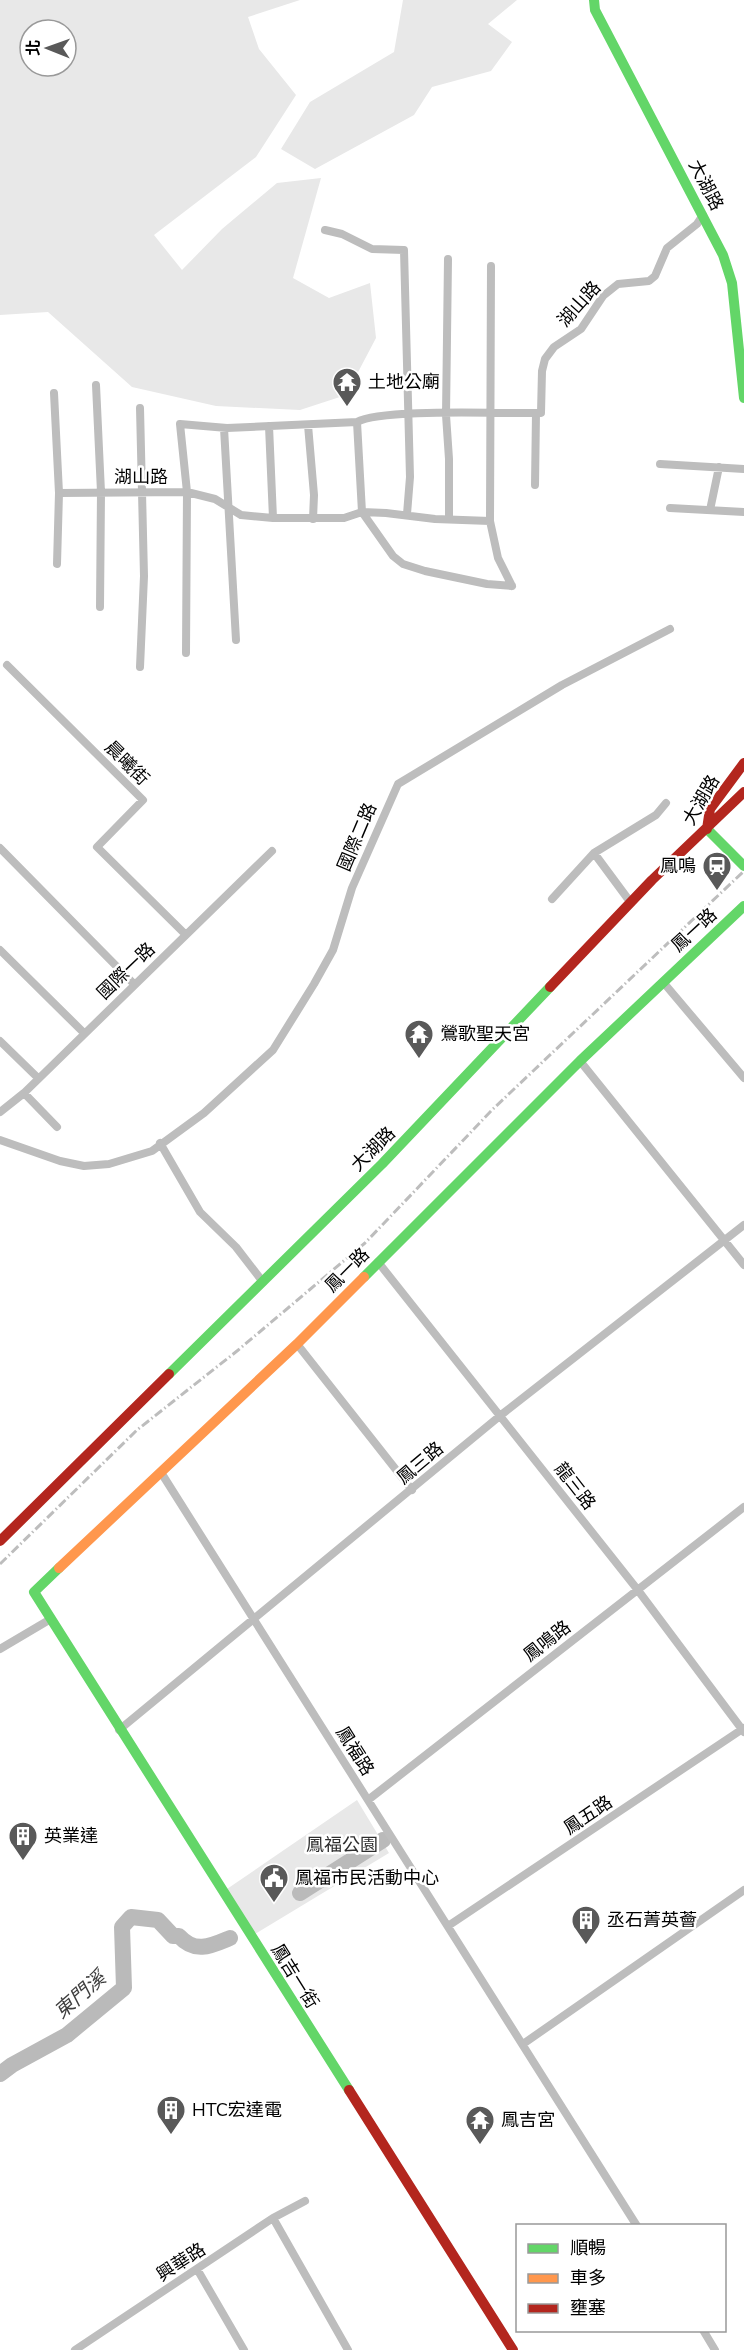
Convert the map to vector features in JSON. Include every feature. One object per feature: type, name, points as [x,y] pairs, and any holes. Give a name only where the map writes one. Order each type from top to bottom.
[{"type":"street","name":"大湖路","points":[[594,0],[596,10],[723,255],[732,283],[744,398]]},
{"type":"street","name":"湖山路","points":[[536,413],[541,413],[542,371],[545,359],[554,347],[581,329],[603,296],[618,284],[649,281],[656,276],[667,248],[697,224],[703,215]]},
{"type":"street","points":[[325,230],[342,234],[372,249],[404,250],[410,477],[406,514]]},
{"type":"street","points":[[448,259],[446,415],[449,519]]},
{"type":"street","points":[[357,422],[362,512],[381,542],[404,564],[487,584],[512,586],[498,558],[490,521],[491,266]]},
{"type":"street","points":[[96,385],[101,492],[100,607]]},
{"type":"street","points":[[54,393],[59,493],[57,564]]},
{"type":"street","points":[[140,408],[144,576],[140,667]]},
{"type":"street","points":[[186,653],[187,492],[180,424],[224,428],[357,422],[365,418],[409,415],[536,413],[535,485]]},
{"type":"street","points":[[308,425],[314,495],[313,519]]},
{"type":"street","points":[[269,426],[273,518]]},
{"type":"street","points":[[224,428],[236,640]]},
{"type":"street","points":[[660,464],[744,468]]},
{"type":"street","points":[[710,510],[719,467]]},
{"type":"street","name":"湖山路","points":[[59,493],[187,492],[215,499],[241,515],[273,518],[344,518],[362,512],[406,514],[435,519],[490,521]]},
{"type":"street","points":[[670,508],[744,512]]},
{"type":"street","name":"國際二路","points":[[160,1143],[204,1113],[238,1083],[273,1050],[294,1019],[333,950],[352,888],[398,784],[562,685],[670,629]]},
{"type":"street","name":"晨曦街","points":[[7,664],[143,800],[97,847],[185,934]]},
{"type":"street","name":"大湖路","points":[[0,1541],[459,1085],[631,903],[707,829],[710,809],[744,763]]},
{"type":"street","points":[[744,792],[707,829],[744,866]]},
{"type":"street","points":[[552,899],[594,853],[656,815],[666,803]]},
{"type":"street","points":[[0,848],[134,984]]},
{"type":"street","name":"國際一路","points":[[0,1112],[24,1093],[272,851]]},
{"type":"street","points":[[594,853],[631,903]]},
{"type":"street","name":"鳳一路","points":[[50,1620],[34,1592],[162,1474],[297,1344],[580,1061],[744,906]]},
{"type":"street","points":[[0,950],[84,1033]]},
{"type":"street","points":[[663,982],[744,1078]]},
{"type":"street","points":[[0,1041],[38,1078]]},
{"type":"street","points":[[580,1061],[744,1265]]},
{"type":"street","points":[[24,1093],[57,1127]]},
{"type":"street","points":[[0,1140],[60,1161],[84,1166],[131,1159],[152,1150],[160,1143],[200,1212],[236,1247],[263,1282]]},
{"type":"street","name":"鳳三路","points":[[119,1730],[501,1415],[744,1225]]},
{"type":"street","name":"龍三路","points":[[378,1262],[637,1589],[743,1730]]},
{"type":"street","points":[[297,1344],[412,1490]]},
{"type":"street","name":"鳳福路","points":[[162,1474],[636,2224]]},
{"type":"street","name":"鳳鳴路","points":[[368,1800],[744,1507]]},
{"type":"street","points":[[0,1649],[50,1620]]},
{"type":"street","name":"鳳吉一街","points":[[50,1620],[513,2350]]},
{"type":"street","name":"鳳五路","points":[[448,1926],[743,1730]]},
{"type":"street","points":[[524,2044],[744,1890]]},
{"type":"street","name":"興華路","points":[[75,2350],[273,2218],[305,2201]]},
{"type":"street","points":[[273,2218],[348,2350]]},
{"type":"street","points":[[197,2269],[244,2350]]},
{"type":"street","points":[[704,2332],[715,2350]]},
{"type":"green space","points":[[0,0],[300,0],[248,17],[259,49],[296,95],[256,157],[154,235],[182,270],[222,229],[277,183],[321,178],[293,278],[329,298],[370,283],[376,338],[346,395],[300,410],[216,406],[132,387],[48,312],[0,315]]},
{"type":"green space","points":[[403,0],[517,0],[488,24],[512,42],[491,71],[432,87],[414,115],[315,169],[281,149],[310,102],[394,52]]},
{"type":"green space","name":"鳳福公園","points":[[357,1800],[389,1853],[255,1934],[227,1889]]},
{"type":"waterway","name":"東門溪","points":[[300,1893],[383,1840]]},
{"type":"waterway","name":"東門溪","points":[[0,2074],[67,2035],[124,1988],[122,1927],[131,1917],[158,1920],[173,1936],[179,1936],[185,1942],[197,1947],[210,1946],[230,1938]]},
{"type":"railway","points":[[0,1564],[137,1430],[237,1351],[365,1243],[493,1109],[744,871]]},
{"type":"traffic: fast","points":[[594,0],[595,10],[723,255],[732,283],[744,398]]},
{"type":"traffic: fast","points":[[707,829],[744,866]]},
{"type":"traffic: fast","points":[[364,1277],[580,1061],[744,906]]},
{"type":"traffic: fast","points":[[169,1374],[382,1164],[550,987]]},
{"type":"traffic: fast","points":[[59,1568],[34,1592],[349,2090]]},
{"type":"traffic: slow","points":[[59,1568],[297,1344],[364,1277]]},
{"type":"traffic: jam","points":[[707,829],[710,809],[744,763]]},
{"type":"traffic: jam","points":[[550,987],[652,880],[744,792]]},
{"type":"traffic: jam","points":[[0,1541],[169,1374]]},
{"type":"traffic: jam","points":[[349,2090],[513,2350]]},
{"type":"place","name":"土地公廟","points":[[347,408]]},
{"type":"place","name":"鳳鳴","points":[[717,892]]},
{"type":"place","name":"鶯歌聖天宮","points":[[419,1060]]},
{"type":"place","name":"英業達","points":[[23,1862]]},
{"type":"place","name":"鳳福市民活動中心","points":[[274,1904]]},
{"type":"place","name":"丞石菁英薈","points":[[586,1946]]},
{"type":"place","name":"HTC宏達電","points":[[171,2136]]},
{"type":"place","name":"鳳吉宮","points":[[480,2146]]}]
